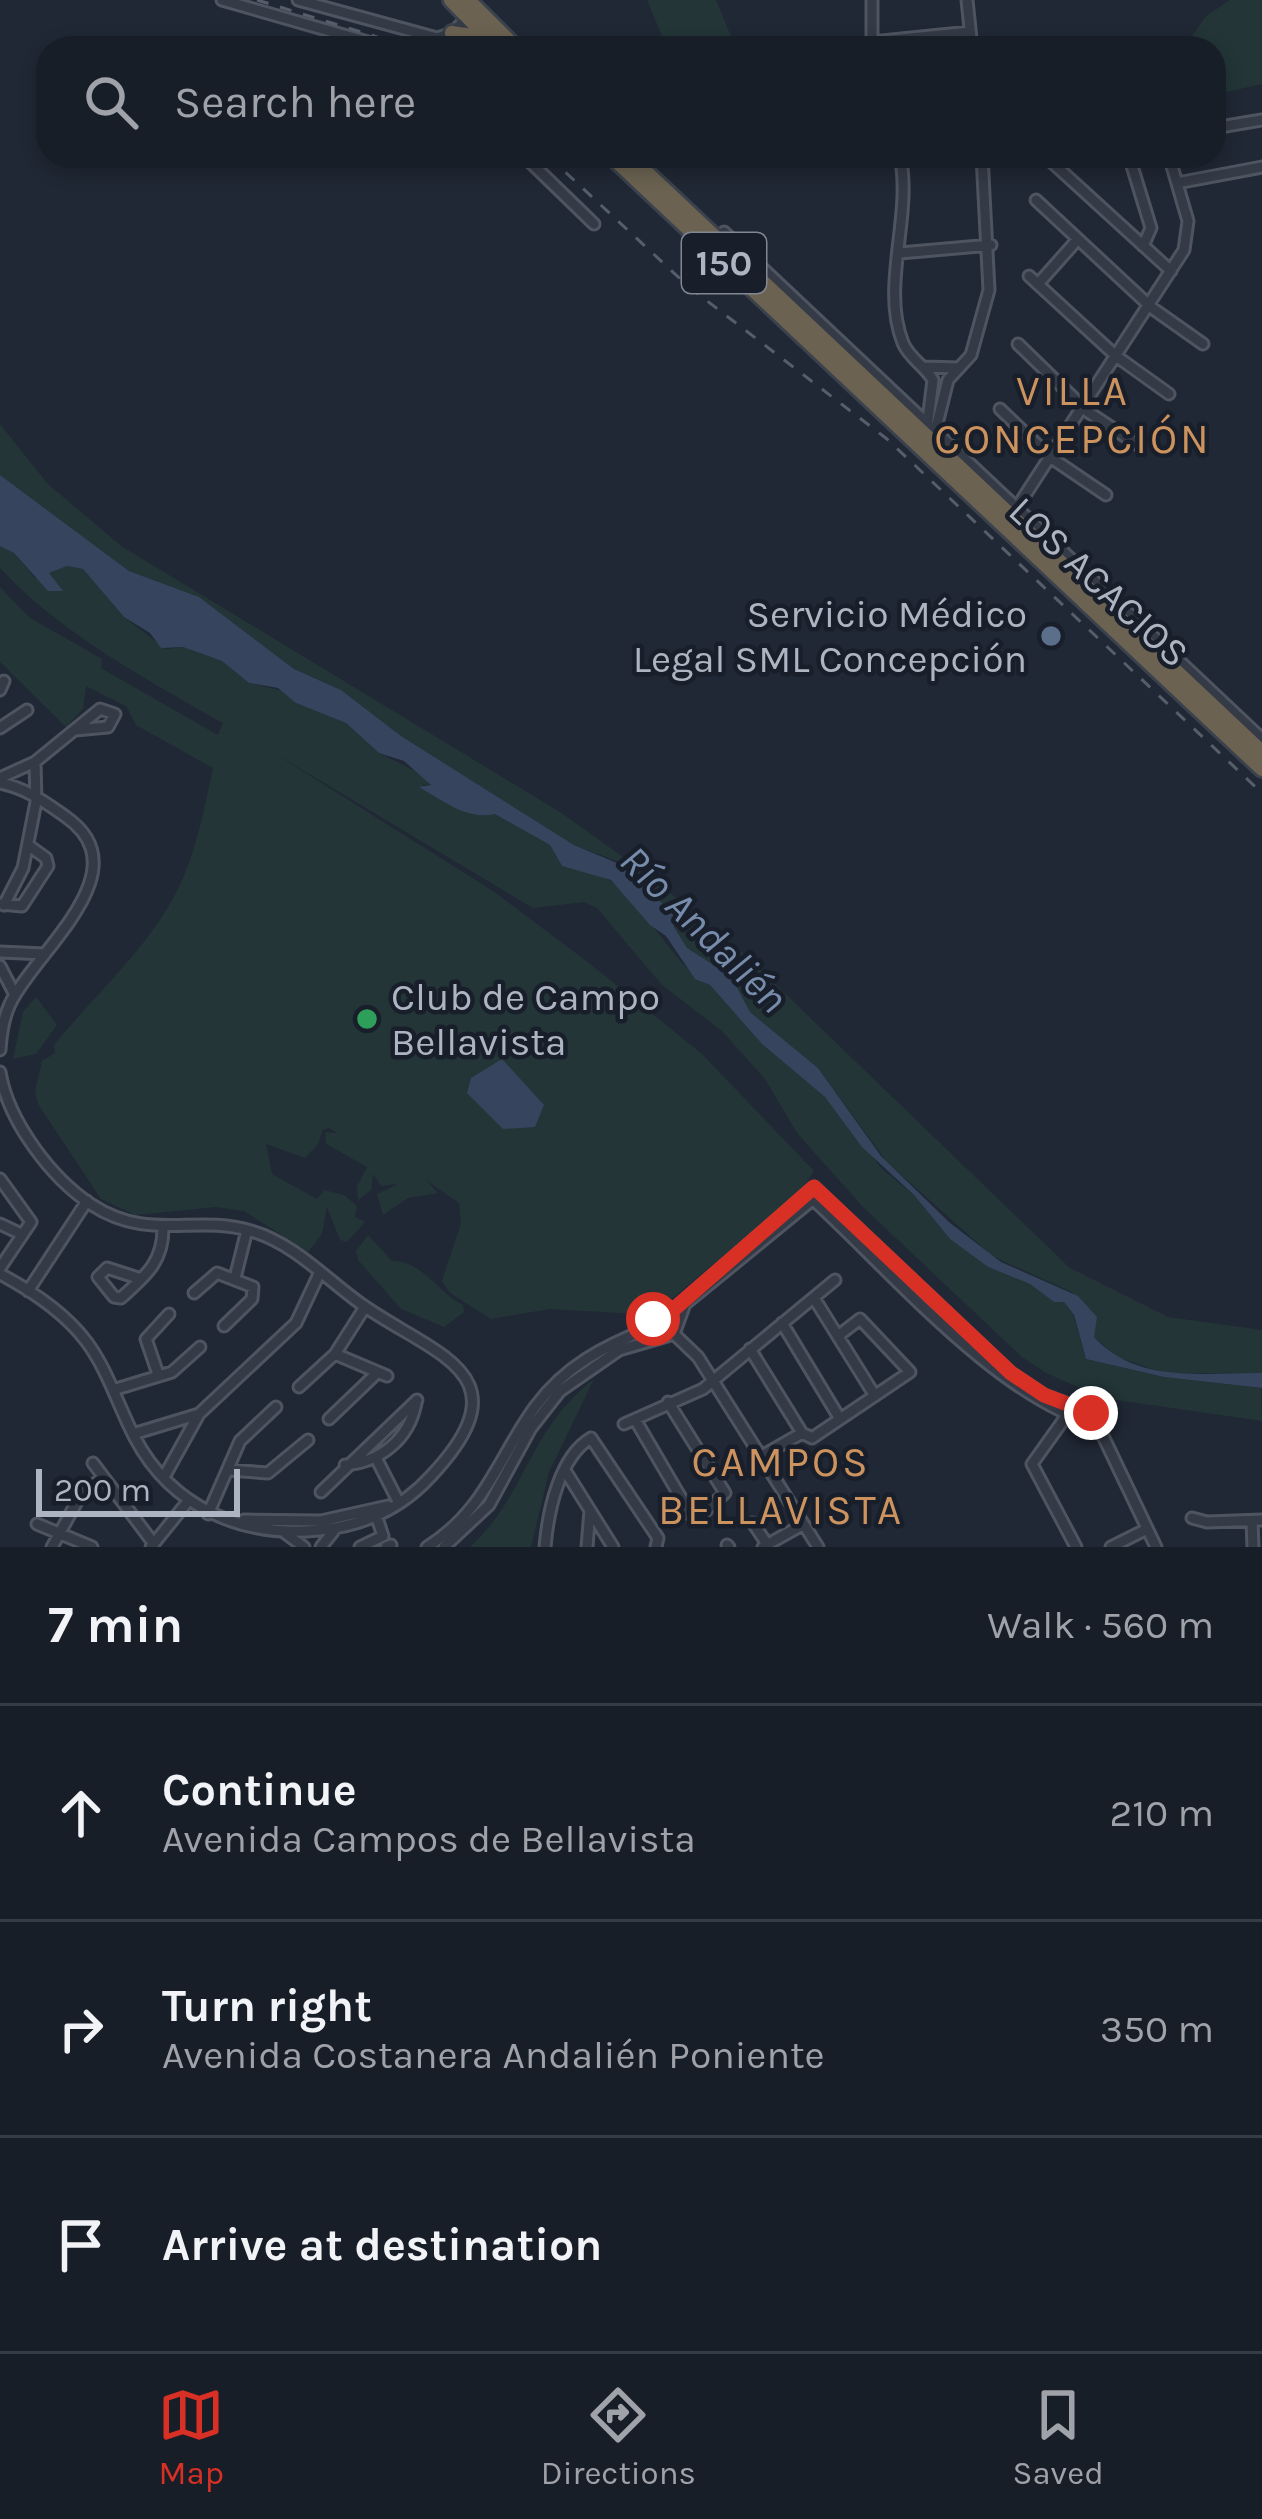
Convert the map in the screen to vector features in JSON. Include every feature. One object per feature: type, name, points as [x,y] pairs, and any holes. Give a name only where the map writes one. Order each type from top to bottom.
[{"type":"highway","points":[[451,0],[471,9],[502,36]]},
{"type":"highway","points":[[471,9],[488,36]]},
{"type":"highway","points":[[452,33],[463,36]]},
{"type":"highway","name":"150","points":[[624,168],[1011,515],[1262,752]]},
{"type":"highway","name":"150","points":[[643,168],[932,430],[1262,769]]},
{"type":"highway","points":[[1096,596],[1120,602]]},
{"type":"highway","points":[[1175,653],[1185,680]]},
{"type":"street","points":[[222,0],[346,36]]},
{"type":"street","points":[[298,0],[428,36],[452,33],[471,9]]},
{"type":"street","points":[[872,0],[872,36]]},
{"type":"street","points":[[967,0],[970,36]]},
{"type":"street","points":[[940,36],[970,32]]},
{"type":"street","points":[[1226,126],[1262,120]]},
{"type":"street","points":[[1177,183],[1262,167]]},
{"type":"street","points":[[537,168],[595,224]]},
{"type":"street","points":[[902,168],[902,338],[934,388],[932,430]]},
{"type":"street","points":[[932,430],[945,387],[971,355],[982,319],[991,245],[983,168]]},
{"type":"street","points":[[1058,168],[1171,272]]},
{"type":"street","points":[[1134,168],[1151,228],[1144,246]]},
{"type":"street","points":[[1011,515],[1171,272],[1188,232],[1173,168]]},
{"type":"street","points":[[1036,200],[1149,305],[1203,344]]},
{"type":"street","points":[[1078,239],[1034,280],[1116,356],[1168,394]]},
{"type":"street","points":[[900,253],[991,245]]},
{"type":"street","points":[[1018,344],[1082,407],[1138,445]]},
{"type":"street","points":[[924,367],[958,368]]},
{"type":"street","points":[[1000,409],[1050,457],[1106,495]]},
{"type":"street","name":"LOS ACACIOS","points":[[1011,515],[1120,602],[1262,739]]},
{"type":"street","points":[[0,728],[27,710]]},
{"type":"street","points":[[0,781],[35,762],[75,730]]},
{"type":"street","points":[[2,905],[21,876],[35,796],[35,762]]},
{"type":"street","points":[[0,781],[35,796],[82,830],[94,856],[80,902],[15,995],[0,1050]]},
{"type":"street","points":[[2,905],[22,906],[48,866],[46,858],[28,845]]},
{"type":"street","points":[[0,952],[45,954]]},
{"type":"street","points":[[0,966],[15,995]]},
{"type":"street","points":[[0,1072],[28,1135],[87,1201],[132,1223],[163,1229],[248,1229],[447,1354],[464,1372],[470,1390],[467,1417],[450,1451],[398,1503],[336,1528],[208,1514]]},
{"type":"street","points":[[0,1179],[30,1216],[29,1228],[19,1233],[0,1271],[81,1335],[133,1435],[164,1477],[208,1514],[274,1530],[297,1538],[305,1547]]},
{"type":"street","points":[[651,1332],[664,1341],[671,1324],[814,1193]]},
{"type":"street","points":[[814,1193],[1011,1373],[1044,1395],[1091,1413],[1156,1547]]},
{"type":"street","points":[[814,1193],[1006,1381],[1067,1415],[1097,1425]]},
{"type":"street","points":[[28,1291],[87,1201]]},
{"type":"street","points":[[0,1224],[19,1233]]},
{"type":"street","points":[[141,1279],[159,1258],[163,1229]]},
{"type":"street","points":[[235,1278],[248,1229]]},
{"type":"street","points":[[164,1477],[199,1414],[290,1329],[320,1272]]},
{"type":"street","points":[[194,1292],[216,1274],[253,1287],[255,1295],[224,1326]]},
{"type":"street","points":[[624,1424],[713,1381],[836,1280]]},
{"type":"street","points":[[814,1298],[875,1396]]},
{"type":"street","points":[[298,1387],[335,1354],[365,1306]]},
{"type":"street","points":[[158,1374],[146,1339],[170,1314]]},
{"type":"street","points":[[651,1332],[653,1319],[671,1324],[692,1349],[818,1547]]},
{"type":"street","points":[[750,1349],[802,1432],[812,1438],[909,1374],[909,1365],[860,1319],[838,1336]]},
{"type":"street","points":[[782,1323],[840,1419]]},
{"type":"street","points":[[428,1547],[481,1501],[529,1416],[554,1384],[590,1355],[651,1332]]},
{"type":"street","points":[[444,1547],[489,1505],[536,1420],[560,1391],[600,1360],[651,1332]]},
{"type":"street","points":[[113,1390],[177,1369],[200,1347]]},
{"type":"street","points":[[329,1419],[383,1374],[335,1354]]},
{"type":"street","points":[[321,1492],[345,1465],[417,1400],[405,1432],[376,1458],[345,1465]]},
{"type":"street","points":[[636,1421],[692,1515],[700,1516],[725,1493],[668,1402]]},
{"type":"street","points":[[208,1514],[243,1438],[276,1407]]},
{"type":"street","points":[[133,1435],[199,1414]]},
{"type":"street","points":[[1067,1415],[1032,1464],[1076,1547]]},
{"type":"street","points":[[760,1457],[802,1432]]},
{"type":"street","points":[[229,1470],[268,1473],[308,1440]]},
{"type":"street","points":[[545,1547],[550,1506],[566,1472],[585,1441],[596,1440],[659,1540],[656,1547]]},
{"type":"street","points":[[376,1458],[398,1503]]},
{"type":"street","points":[[93,1463],[152,1546],[189,1500]]},
{"type":"street","points":[[566,1472],[613,1547]]},
{"type":"street","points":[[52,1547],[79,1498],[102,1478]]},
{"type":"street","points":[[587,1547],[590,1510]]},
{"type":"street","points":[[274,1530],[375,1514]]},
{"type":"street","points":[[360,1547],[383,1536],[375,1514]]},
{"type":"street","points":[[1192,1518],[1257,1521],[1253,1547]]},
{"type":"street","points":[[754,1523],[766,1546],[802,1525]]},
{"type":"street","points":[[37,1524],[92,1547]]},
{"type":"street","points":[[305,1547],[309,1526]]},
{"type":"street","points":[[309,1526],[319,1547],[336,1528]]},
{"type":"street","points":[[1111,1547],[1147,1529]]},
{"type":"shaded area","points":[[647,0],[716,0],[731,36],[662,36]]},
{"type":"shaded area","points":[[1230,0],[1262,0],[1262,84],[1226,92],[1226,36],[1192,36],[1206,16]]},
{"type":"shaded area","points":[[0,424],[47,483],[121,546],[560,812],[651,877],[745,955],[1070,1268],[1168,1317],[1262,1330],[1262,1373],[1164,1373],[1117,1357],[1094,1337],[1072,1292],[992,1256],[887,1162],[818,1068],[750,1012],[731,976],[687,948],[674,927],[673,914],[619,862],[574,845],[401,736],[341,690],[294,669],[199,597],[129,571],[0,475]]},
{"type":"shaded area","name":"Club de Campo Bellavista","points":[[0,546],[14,553],[35,578],[49,578],[49,573],[67,566],[83,569],[124,617],[166,649],[183,647],[222,661],[249,683],[283,691],[296,703],[346,723],[379,753],[425,776],[431,787],[421,783],[447,803],[473,813],[495,813],[550,845],[562,866],[607,879],[762,1044],[825,1097],[882,1169],[914,1195],[950,1239],[988,1267],[1030,1284],[1054,1302],[1064,1302],[1073,1315],[1086,1359],[1163,1377],[1261,1388],[1262,1421],[1103,1398],[1022,1357],[863,1207],[797,1133],[765,1079],[722,1031],[662,985],[597,908],[584,902],[533,908],[274,753],[493,891],[589,963],[702,1054],[814,1171],[801,1191],[662,1307],[647,1306],[639,1314],[550,1309],[491,1319],[450,1293],[442,1281],[461,1224],[459,1203],[426,1180],[438,1193],[408,1198],[383,1215],[377,1194],[398,1184],[381,1186],[373,1174],[371,1190],[358,1200],[357,1187],[367,1167],[326,1144],[325,1132],[337,1133],[329,1128],[323,1130],[305,1158],[266,1144],[272,1174],[317,1199],[324,1190],[344,1195],[357,1206],[355,1217],[365,1222],[347,1242],[340,1240],[327,1207],[322,1234],[308,1252],[244,1211],[215,1207],[135,1215],[101,1199],[38,1104],[35,1091],[42,1061],[55,1053],[54,1045],[164,914],[189,863],[213,768],[136,725],[126,706],[86,686],[83,709],[66,727],[0,662],[0,587],[30,618],[102,659],[101,668],[218,735],[223,723],[106,654],[49,614],[0,568]]},
{"type":"shaded area","points":[[36,997],[57,1025],[36,1054],[13,1059],[23,1012]]},
{"type":"shaded area","points":[[368,1235],[392,1261],[421,1271],[463,1305],[464,1312],[444,1327],[401,1309],[358,1260],[356,1251]]},
{"type":"shaded area","points":[[594,1379],[549,1472],[531,1547],[470,1547],[504,1505],[555,1420]]},
{"type":"water","points":[[0,475],[129,571],[199,597],[294,669],[341,690],[401,736],[574,845],[624,866],[673,914],[674,927],[687,948],[731,976],[750,1012],[818,1068],[881,1156],[950,1223],[1001,1262],[1078,1296],[1097,1317],[1094,1337],[1111,1352],[1131,1363],[1173,1373],[1262,1373],[1262,1388],[1164,1377],[1086,1359],[1074,1315],[1064,1302],[1054,1302],[1030,1284],[988,1267],[950,1239],[914,1195],[862,1147],[825,1097],[762,1044],[710,985],[695,979],[666,936],[650,925],[611,880],[562,866],[550,845],[495,814],[466,812],[419,787],[431,785],[404,761],[379,753],[346,723],[296,703],[278,688],[249,683],[222,661],[183,647],[161,648],[150,633],[124,617],[83,569],[67,566],[49,573],[63,591],[48,591],[14,553],[0,546]]},
{"type":"water","points":[[502,1059],[544,1105],[535,1127],[503,1129],[467,1093],[471,1078]]},
{"type":"railway","points":[[257,0],[374,36]]},
{"type":"railway","points":[[561,168],[689,287],[887,439],[1262,793]]},
{"type":"place","name":"Servicio Médico Legal SML Concepción","points":[[1051,636]]},
{"type":"place","name":"Club de Campo Bellavista","points":[[367,1019]]},
{"type":"district","name":"VILLA CONCEPCIÓN","points":[[1073,415]]},
{"type":"district","name":"CAMPOS BELLAVISTA","points":[[781,1486]]},
{"type":"route","points":[[653,1319],[666,1316],[680,1299],[814,1187],[1011,1373],[1044,1395],[1091,1413]]},
{"type":"water label","name":"Río Andalién","points":[[704,929]]}]
